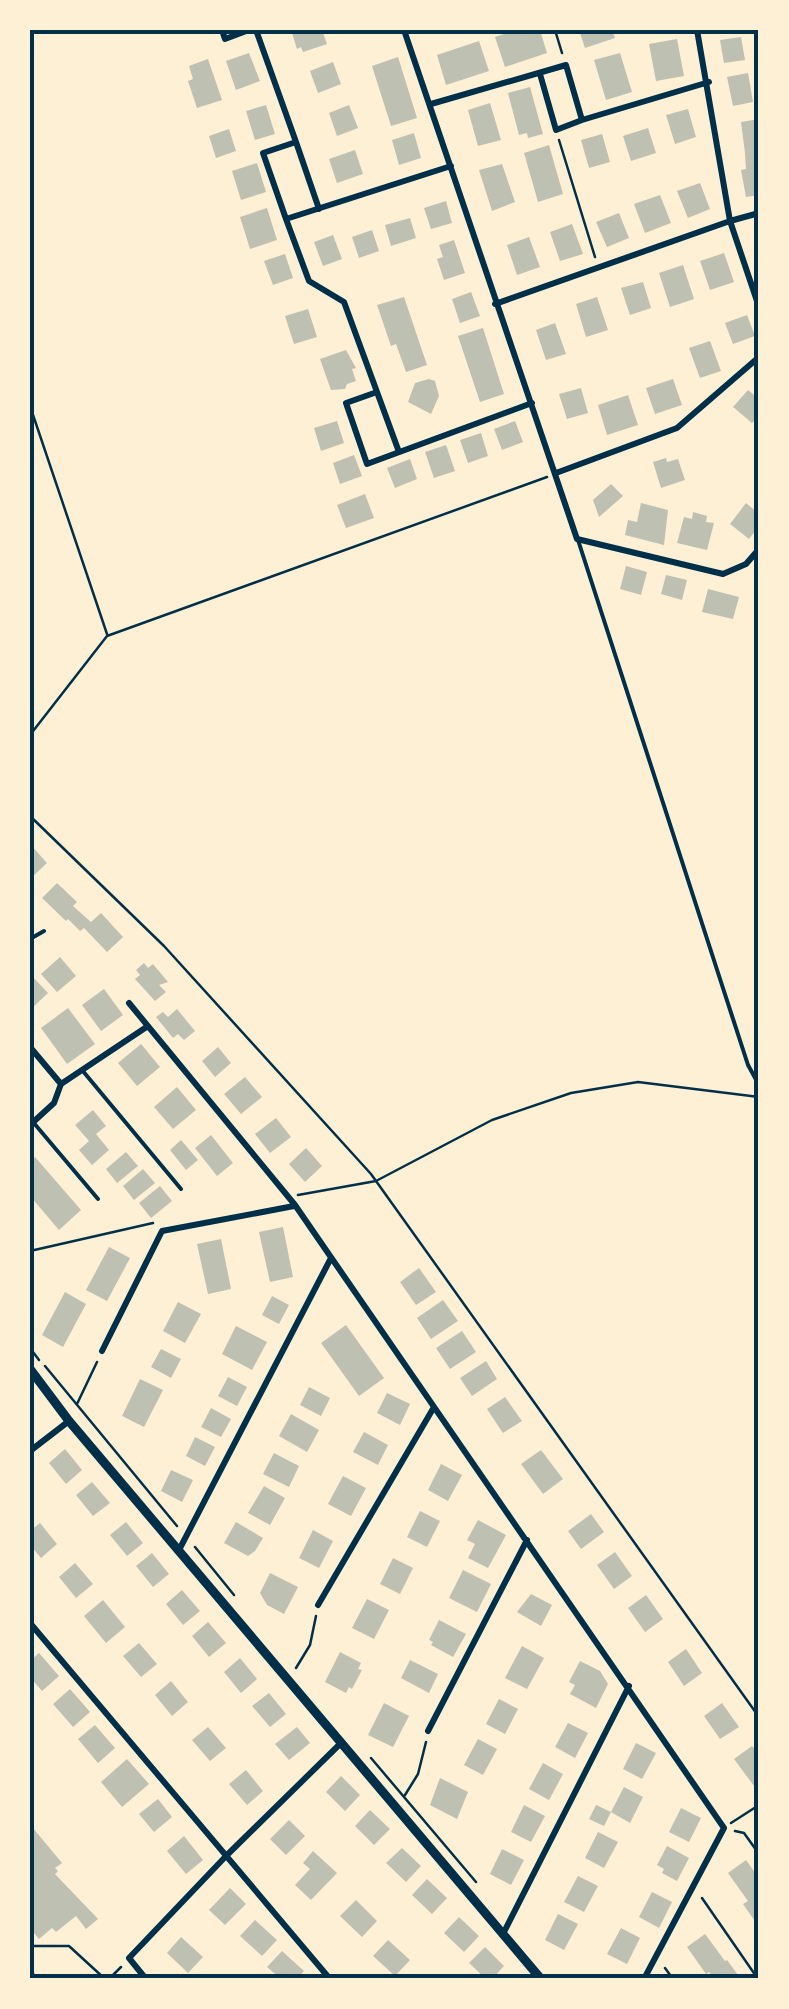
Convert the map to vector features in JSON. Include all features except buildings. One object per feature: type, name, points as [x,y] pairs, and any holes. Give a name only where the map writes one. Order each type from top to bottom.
[{"type":"street","points":[[222,30],[224,39],[252,30],[282,99],[320,208]]},
{"type":"street","points":[[404,30],[578,539],[723,574],[746,564],[759,550]]},
{"type":"street","points":[[698,30],[730,220],[759,307]]},
{"type":"street","points":[[431,104],[566,66],[582,120]]},
{"type":"street","points":[[540,74],[556,130],[709,82]]},
{"type":"street","points":[[296,142],[263,153],[308,281],[344,302],[399,452]]},
{"type":"street","points":[[286,219],[451,166]]},
{"type":"street","points":[[496,304],[759,213]]},
{"type":"street","points":[[556,474],[677,428],[759,357]]},
{"type":"street","points":[[377,392],[346,403],[367,464],[532,404]]},
{"type":"street","points":[[129,1003],[295,1205],[724,1828],[645,1977]]},
{"type":"street","points":[[32,1123],[54,1104],[61,1084],[148,1026]]},
{"type":"street","points":[[30,1046],[61,1084]]},
{"type":"street","points":[[102,1351],[162,1231],[295,1205]]},
{"type":"street","points":[[179,1550],[331,1258]]},
{"type":"street","points":[[30,1369],[69,1421],[541,1979]]},
{"type":"street","points":[[318,1604],[434,1407]]},
{"type":"street","points":[[30,1451],[69,1421]]},
{"type":"street","points":[[428,1731],[527,1540]]},
{"type":"street","points":[[30,1623],[330,1979]]},
{"type":"street","points":[[503,1934],[628,1686]]},
{"type":"street","points":[[146,1979],[129,1958],[341,1744]]},
{"type":"lane","points":[[578,539],[720,982],[748,1065],[759,1085]]},
{"type":"lane","points":[[30,938],[44,930]]},
{"type":"lane","points":[[82,1070],[181,1189]]},
{"type":"lane","points":[[32,1123],[98,1199]]},
{"type":"path","points":[[555,30],[566,66]]},
{"type":"path","points":[[556,130],[598,268]]},
{"type":"path","points":[[30,406],[107,636]]},
{"type":"path","points":[[30,736],[107,636],[556,474]]},
{"type":"path","points":[[30,816],[164,946],[376,1180],[759,1716]]},
{"type":"path","points":[[288,1196],[376,1180],[492,1120],[571,1093],[638,1082],[759,1097]]},
{"type":"path","points":[[30,1251],[165,1220]]},
{"type":"path","points":[[30,1348],[234,1596]]},
{"type":"path","points":[[76,1406],[102,1351]]},
{"type":"path","points":[[289,1680],[310,1645],[318,1604]]},
{"type":"path","points":[[396,1809],[418,1774],[428,1731]]},
{"type":"path","points":[[368,1754],[485,1892]]},
{"type":"path","points":[[724,1828],[759,1804]]},
{"type":"path","points":[[724,1828],[744,1833],[759,1854]]},
{"type":"path","points":[[693,1886],[758,1979]]},
{"type":"path","points":[[30,1946],[68,1946],[107,1979],[129,1958]]},
{"type":"path","points":[[30,1956],[34,1979]]},
{"type":"path","points":[[656,1956],[673,1979]]}]
